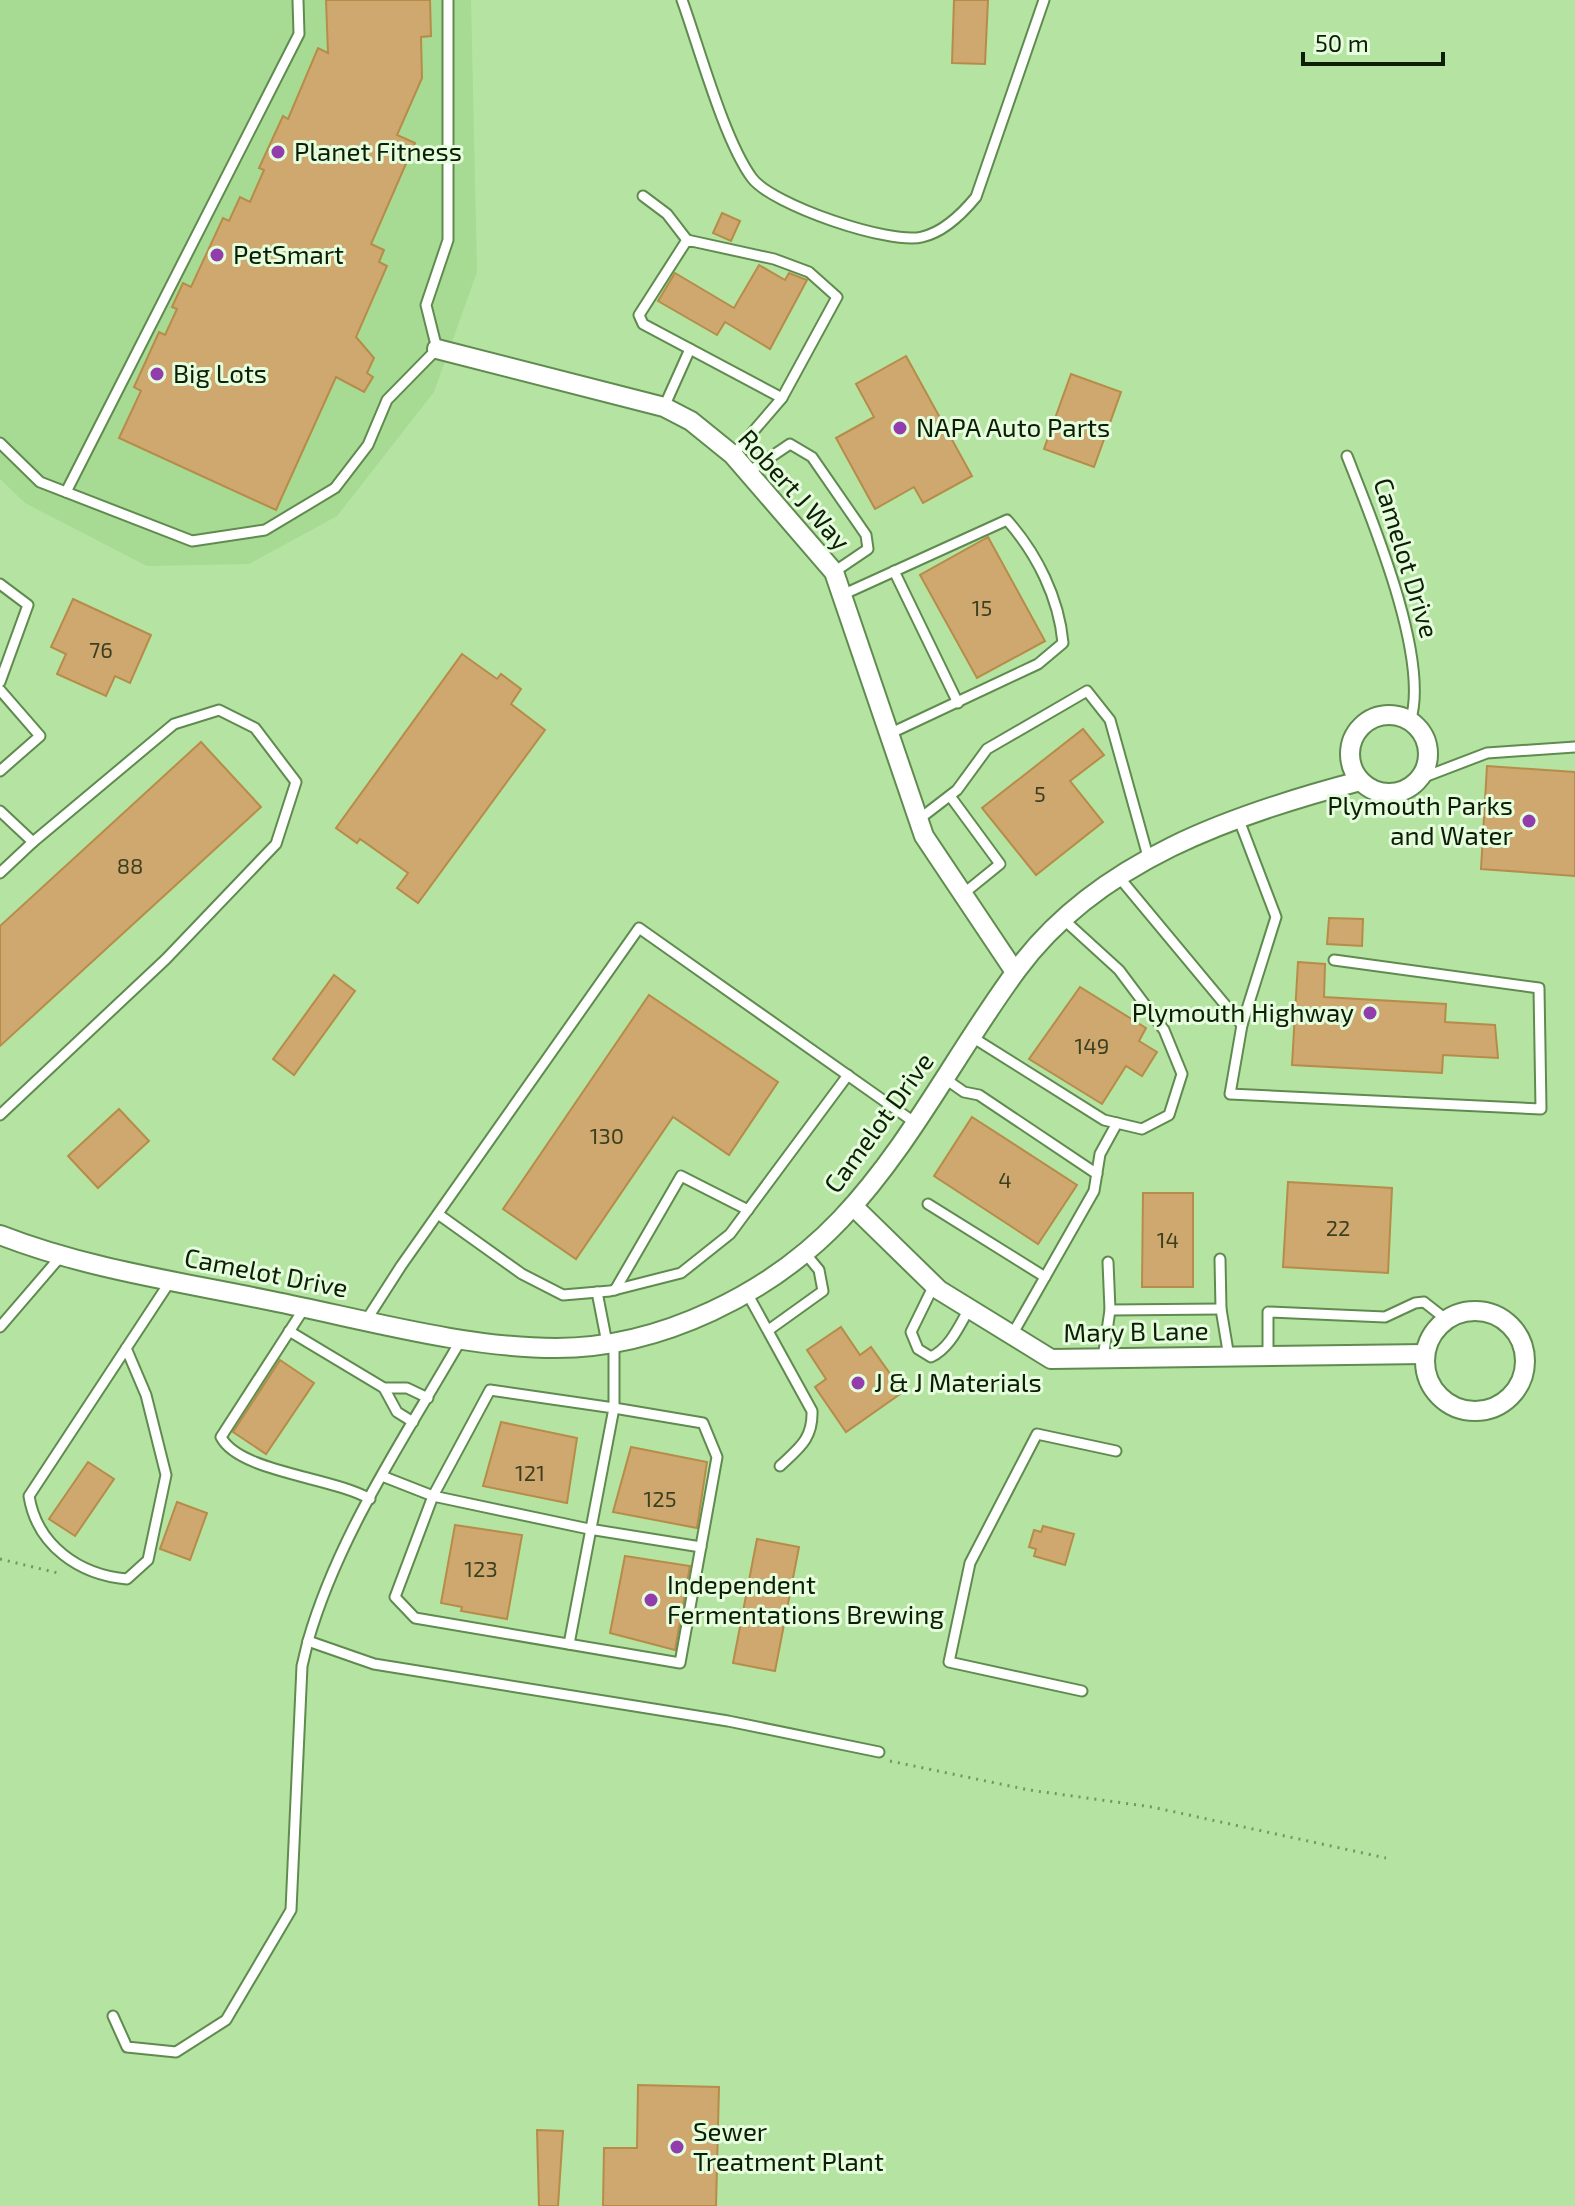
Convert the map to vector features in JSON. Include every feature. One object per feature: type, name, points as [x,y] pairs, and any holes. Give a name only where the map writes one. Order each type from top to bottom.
[{"type":"street","name":"Robert J Way","points":[[437,349],[664,407],[691,421],[733,455],[834,572],[924,836],[1015,972]]},
{"type":"street","points":[[1410,722],[1386,715],[1364,724],[1355,734],[1350,759],[1360,781],[1383,793],[1397,793],[1419,779]]},
{"type":"street","name":"Camelot Drive","points":[[1410,722],[1426,742],[1425,768],[1419,779]]},
{"type":"street","name":"Camelot Drive","points":[[0,1235],[61,1256],[462,1338],[554,1348],[610,1343],[657,1331],[747,1293],[805,1253],[853,1206],[1015,972],[1061,918],[1118,876],[1149,860],[1289,800],[1360,781]]},
{"type":"street","name":"Mary B Lane","points":[[853,1206],[934,1285],[1051,1359],[1425,1354]]},
{"type":"street","points":[[1472,1311],[1489,1312],[1504,1320],[1516,1332],[1524,1347],[1526,1364],[1514,1395],[1486,1411],[1454,1408],[1431,1386],[1425,1354],[1430,1338],[1447,1320],[1472,1311]]},
{"type":"lane","points":[[66,492],[299,34],[298,0]]},
{"type":"lane","points":[[0,443],[40,482],[192,541],[265,530],[335,488],[368,445],[387,400],[437,349],[426,305],[448,240],[448,0]]},
{"type":"lane","points":[[682,0],[732,138],[753,180],[769,195],[794,207],[895,238],[912,238],[948,224],[976,197],[1044,0]]},
{"type":"lane","points":[[643,196],[667,214],[687,240],[774,259],[809,272],[837,297],[782,398],[733,455]]},
{"type":"lane","points":[[687,240],[639,315],[643,324],[782,398]]},
{"type":"lane","points":[[664,407],[690,349]]},
{"type":"lane","points":[[747,473],[790,444],[812,457],[866,535],[868,549],[834,572]]},
{"type":"lane","name":"Camelot Drive","points":[[1347,456],[1375,525],[1404,621],[1417,703],[1410,722]]},
{"type":"lane","points":[[842,595],[1007,520],[1029,545],[1061,616],[1063,643],[1038,664],[889,734]]},
{"type":"lane","points":[[894,571],[958,703]]},
{"type":"lane","points":[[0,584],[28,605],[0,682]]},
{"type":"lane","points":[[0,690],[40,736],[0,771]]},
{"type":"lane","points":[[918,820],[950,796],[987,749],[1087,691],[1110,720],[1149,860]]},
{"type":"lane","points":[[0,873],[174,724],[219,710],[255,728],[296,782],[276,844],[166,959],[0,1115]]},
{"type":"lane","points":[[1419,779],[1487,753],[1575,747]]},
{"type":"lane","points":[[950,796],[1000,864],[963,894]]},
{"type":"lane","points":[[0,811],[33,842]]},
{"type":"lane","points":[[1239,820],[1276,917],[1242,1025],[1230,1094],[1541,1109],[1539,988],[1334,960]]},
{"type":"lane","points":[[1118,876],[1242,1025]]},
{"type":"lane","points":[[972,1037],[1104,1120],[1142,1129],[1169,1115],[1182,1074],[1164,1030],[1119,970],[1061,918]]},
{"type":"lane","points":[[367,1319],[639,928],[914,1122]]},
{"type":"lane","points":[[438,1214],[522,1274],[563,1295],[615,1290],[681,1273],[730,1234],[848,1075]]},
{"type":"lane","points":[[944,1078],[964,1092],[979,1095],[1097,1174]]},
{"type":"lane","points":[[1012,1335],[1094,1191],[1100,1154],[1117,1123]]},
{"type":"lane","points":[[615,1290],[681,1176],[748,1210]]},
{"type":"lane","points":[[928,1204],[1045,1277]]},
{"type":"lane","points":[[770,1329],[823,1291],[819,1270],[805,1253]]},
{"type":"lane","points":[[0,1327],[61,1256]]},
{"type":"lane","points":[[1220,1259],[1221,1309],[1229,1357]]},
{"type":"lane","points":[[1103,1358],[1110,1310],[1108,1262]]},
{"type":"lane","points":[[126,1348],[146,1395],[166,1475],[148,1560],[127,1579],[98,1577],[65,1556],[45,1537],[31,1512],[29,1496],[126,1348],[171,1280]]},
{"type":"lane","points":[[934,1285],[911,1332],[918,1349],[931,1357],[938,1353],[949,1343],[969,1309]]},
{"type":"lane","points":[[569,1644],[614,1408],[610,1343],[597,1292]]},
{"type":"lane","points":[[747,1293],[770,1329],[812,1411],[812,1429],[808,1439],[780,1466]]},
{"type":"lane","points":[[1268,1356],[1268,1312],[1385,1317],[1424,1302],[1447,1320]]},
{"type":"lane","points":[[305,1307],[221,1434],[223,1442],[247,1461],[350,1487],[370,1499]]},
{"type":"lane","points":[[1110,1310],[1221,1309]]},
{"type":"lane","points":[[289,1331],[384,1388],[397,1412],[413,1422]]},
{"type":"lane","points":[[113,2016],[127,2047],[176,2052],[226,2020],[291,1910],[300,1696],[308,1641],[320,1599],[382,1476],[462,1338]]},
{"type":"lane","points":[[384,1388],[407,1388],[428,1398]]},
{"type":"lane","points":[[490,1390],[614,1408],[703,1423],[717,1457],[680,1663],[415,1618],[395,1597],[433,1496],[490,1390]]},
{"type":"lane","points":[[1082,1691],[949,1662],[970,1563],[1037,1434],[1116,1451]]},
{"type":"lane","points":[[382,1476],[433,1496],[589,1529],[701,1547]]},
{"type":"lane","points":[[308,1641],[374,1664],[728,1721],[879,1755]]},
{"type":"path","points":[[0,1559],[58,1573]]},
{"type":"path","points":[[879,1755],[1029,1790],[1152,1807],[1386,1858]]},
{"type":"shaded area","points":[[0,0],[471,0],[477,272],[434,392],[337,516],[249,564],[147,566],[25,503],[0,479]]},
{"type":"building","points":[[326,0],[430,0],[431,36],[421,37],[422,78],[397,135],[415,143],[371,244],[384,250],[379,262],[387,266],[356,337],[374,358],[367,373],[373,377],[364,392],[336,377],[276,510],[119,438],[141,391],[134,387],[159,332],[165,335],[177,309],[172,307],[183,283],[191,287],[223,218],[229,221],[240,197],[250,202],[264,170],[259,168],[283,116],[288,119],[318,48],[328,53]]},
{"type":"building","points":[[954,0],[988,0],[985,64],[952,63]]},
{"type":"building","points":[[722,213],[740,221],[731,241],[713,233]]},
{"type":"building","points":[[759,265],[785,280],[789,273],[807,280],[770,349],[725,322],[717,335],[658,301],[675,273],[734,308]]},
{"type":"building","name":"NAPA Auto Parts","points":[[906,356],[972,476],[923,503],[914,487],[875,509],[836,438],[874,417],[856,384]]},
{"type":"building","points":[[1071,374],[1121,392],[1094,467],[1044,449]]},
{"type":"building","points":[[988,537],[1045,641],[977,678],[920,575]]},
{"type":"building","points":[[73,599],[151,635],[130,683],[115,676],[106,696],[57,674],[66,654],[51,647]]},
{"type":"building","points":[[462,654],[497,679],[501,674],[521,689],[511,704],[545,730],[418,903],[397,888],[408,873],[360,839],[357,843],[336,828]]},
{"type":"building","points":[[1083,729],[1104,755],[1070,781],[1103,822],[1036,875],[982,808]]},
{"type":"building","points":[[201,742],[261,807],[0,1046],[0,926]]},
{"type":"building","name":"Plymouth Parks and Water","points":[[1487,766],[1575,772],[1575,876],[1481,869]]},
{"type":"building","points":[[1329,918],[1363,919],[1362,946],[1327,944]]},
{"type":"building","name":"Plymouth Highway","points":[[1298,962],[1325,964],[1324,997],[1446,1004],[1445,1022],[1495,1025],[1498,1058],[1443,1055],[1442,1073],[1292,1065]]},
{"type":"building","points":[[334,975],[355,991],[294,1075],[273,1059]]},
{"type":"building","points":[[1080,987],[1146,1028],[1139,1041],[1157,1052],[1142,1076],[1126,1066],[1102,1104],[1029,1059]]},
{"type":"building","points":[[649,995],[778,1082],[729,1155],[673,1117],[576,1259],[503,1209]]},
{"type":"building","points":[[119,1109],[149,1141],[98,1188],[68,1156]]},
{"type":"building","points":[[972,1117],[1077,1185],[1038,1244],[934,1176]]},
{"type":"building","points":[[1288,1182],[1392,1188],[1388,1273],[1283,1267]]},
{"type":"building","points":[[1143,1193],[1193,1193],[1193,1287],[1142,1287]]},
{"type":"building","name":"J & J Materials","points":[[841,1327],[860,1355],[871,1347],[903,1392],[846,1432],[815,1387],[826,1379],[807,1350]]},
{"type":"building","points":[[280,1360],[314,1383],[266,1454],[233,1432]]},
{"type":"building","points":[[501,1422],[577,1438],[567,1503],[483,1486]]},
{"type":"building","points":[[631,1447],[707,1462],[697,1528],[613,1512]]},
{"type":"building","points":[[88,1462],[114,1479],[75,1536],[49,1519]]},
{"type":"building","points":[[177,1502],[207,1513],[190,1560],[160,1549]]},
{"type":"building","points":[[455,1525],[522,1535],[507,1619],[461,1611],[462,1607],[441,1603]]},
{"type":"building","points":[[1043,1526],[1074,1534],[1065,1565],[1034,1556],[1036,1549],[1029,1547],[1034,1530],[1041,1532]]},
{"type":"building","points":[[757,1539],[799,1547],[775,1671],[733,1663]]},
{"type":"building","name":"Independent Fermentations Brewing","points":[[625,1556],[690,1566],[675,1650],[610,1633]]},
{"type":"building","name":"Sewer Treatment Plant","points":[[638,2085],[719,2087],[716,2206],[603,2206],[604,2148],[637,2148]]},
{"type":"building","points":[[537,2130],[563,2131],[558,2206],[539,2206]]},
{"type":"place","name":"Planet Fitness","points":[[278,152]]},
{"type":"place","name":"PetSmart","points":[[217,255]]},
{"type":"place","name":"Big Lots","points":[[157,374]]},
{"type":"place","name":"NAPA Auto Parts","points":[[900,428]]},
{"type":"place","name":"Plymouth Parks and Water","points":[[1529,821]]},
{"type":"place","name":"Plymouth Highway","points":[[1370,1013]]},
{"type":"place","name":"J & J Materials","points":[[858,1383]]},
{"type":"place","name":"Independent Fermentations Brewing","points":[[651,1600]]},
{"type":"place","name":"Sewer Treatment Plant","points":[[677,2147]]}]
